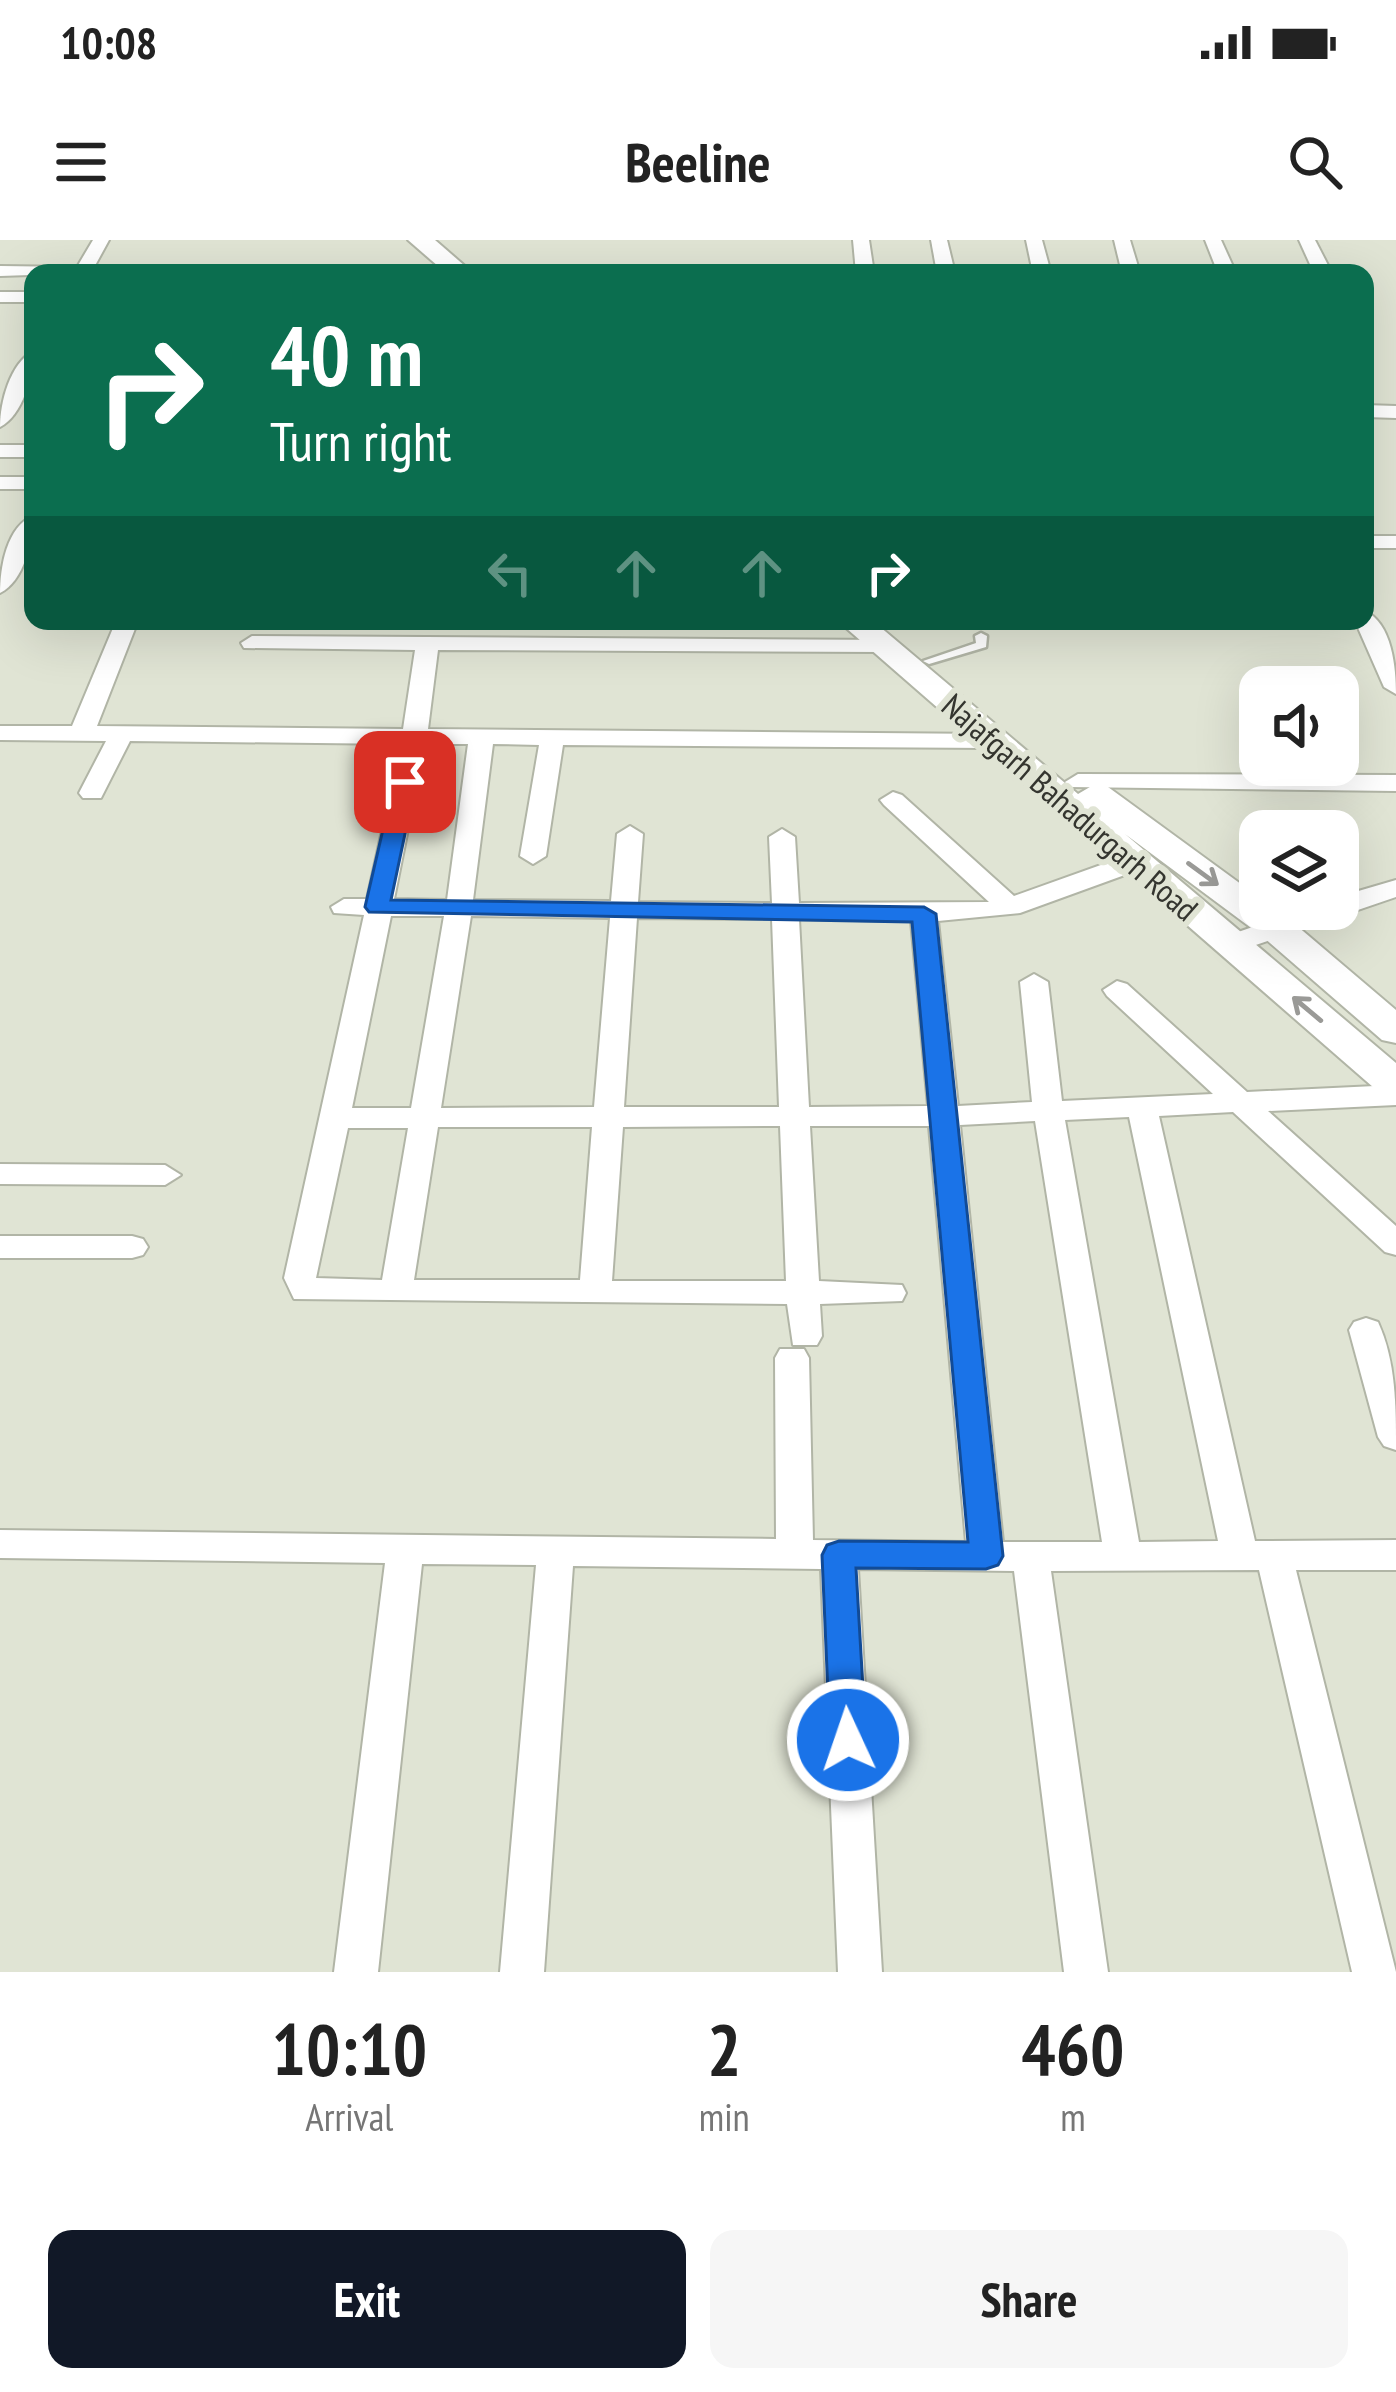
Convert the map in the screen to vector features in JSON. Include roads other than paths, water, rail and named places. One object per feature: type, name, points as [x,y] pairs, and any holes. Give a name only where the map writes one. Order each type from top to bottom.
[{"type":"main road","points":[[392,240],[421,264]]},
{"type":"main road","points":[[420,240],[450,264]]},
{"type":"main road","name":"Najafgarh Bahadurgarh Road","points":[[882,633],[929,662],[1078,782],[1239,901]]},
{"type":"main road","name":"Najafgarh Bahadurgarh Road","points":[[882,633],[990,741],[1396,1085]]},
{"type":"main road","name":"Najafgarh Bahadurgarh Road","points":[[1278,930],[1396,1031]]},
{"type":"street","points":[[2,414],[24,372]]},
{"type":"street","points":[[11,571],[24,541]]},
{"type":"street","points":[[81,735],[124,630]]},
{"type":"street","points":[[1370,630],[1396,686]]},
{"type":"street","points":[[253,643],[882,633]]},
{"type":"street","points":[[408,637],[414,740],[301,1284],[316,1292],[890,1293]]},
{"type":"street","points":[[0,734],[990,741]]},
{"type":"street","points":[[92,793],[121,735]]},
{"type":"street","points":[[396,1291],[459,908],[481,740]]},
{"type":"street","points":[[533,856],[552,740]]},
{"type":"street","points":[[1078,782],[1396,783]]},
{"type":"street","points":[[893,800],[1010,907]]},
{"type":"street","points":[[595,1292],[630,834]]},
{"type":"street","points":[[782,837],[803,1292],[795,1553]]},
{"type":"street","points":[[344,907],[924,914],[1010,907],[1135,862]]},
{"type":"street","points":[[1384,891],[1396,913]]},
{"type":"street","points":[[924,914],[986,1556]]},
{"type":"street","points":[[1231,944],[1270,930]]},
{"type":"street","points":[[1034,982],[1048,1110],[1123,1557]]},
{"type":"street","points":[[1117,990],[1396,1244]]},
{"type":"street","points":[[335,1118],[944,1116],[1396,1095]]},
{"type":"street","points":[[1142,1106],[1258,1558],[1374,1972]]},
{"type":"street","points":[[0,1174],[165,1174]]},
{"type":"street","points":[[0,1247],[132,1247]]},
{"type":"street","points":[[1366,1330],[1396,1437]]},
{"type":"street","points":[[0,1544],[1031,1557],[1396,1555]]},
{"type":"street","points":[[356,1972],[405,1550]]},
{"type":"street","points":[[522,1972],[556,1552]]},
{"type":"street","points":[[839,1555],[860,1972]]},
{"type":"street","points":[[1031,1557],[1085,1972]]},
{"type":"lane","points":[[929,662],[982,645],[982,636]]}]
